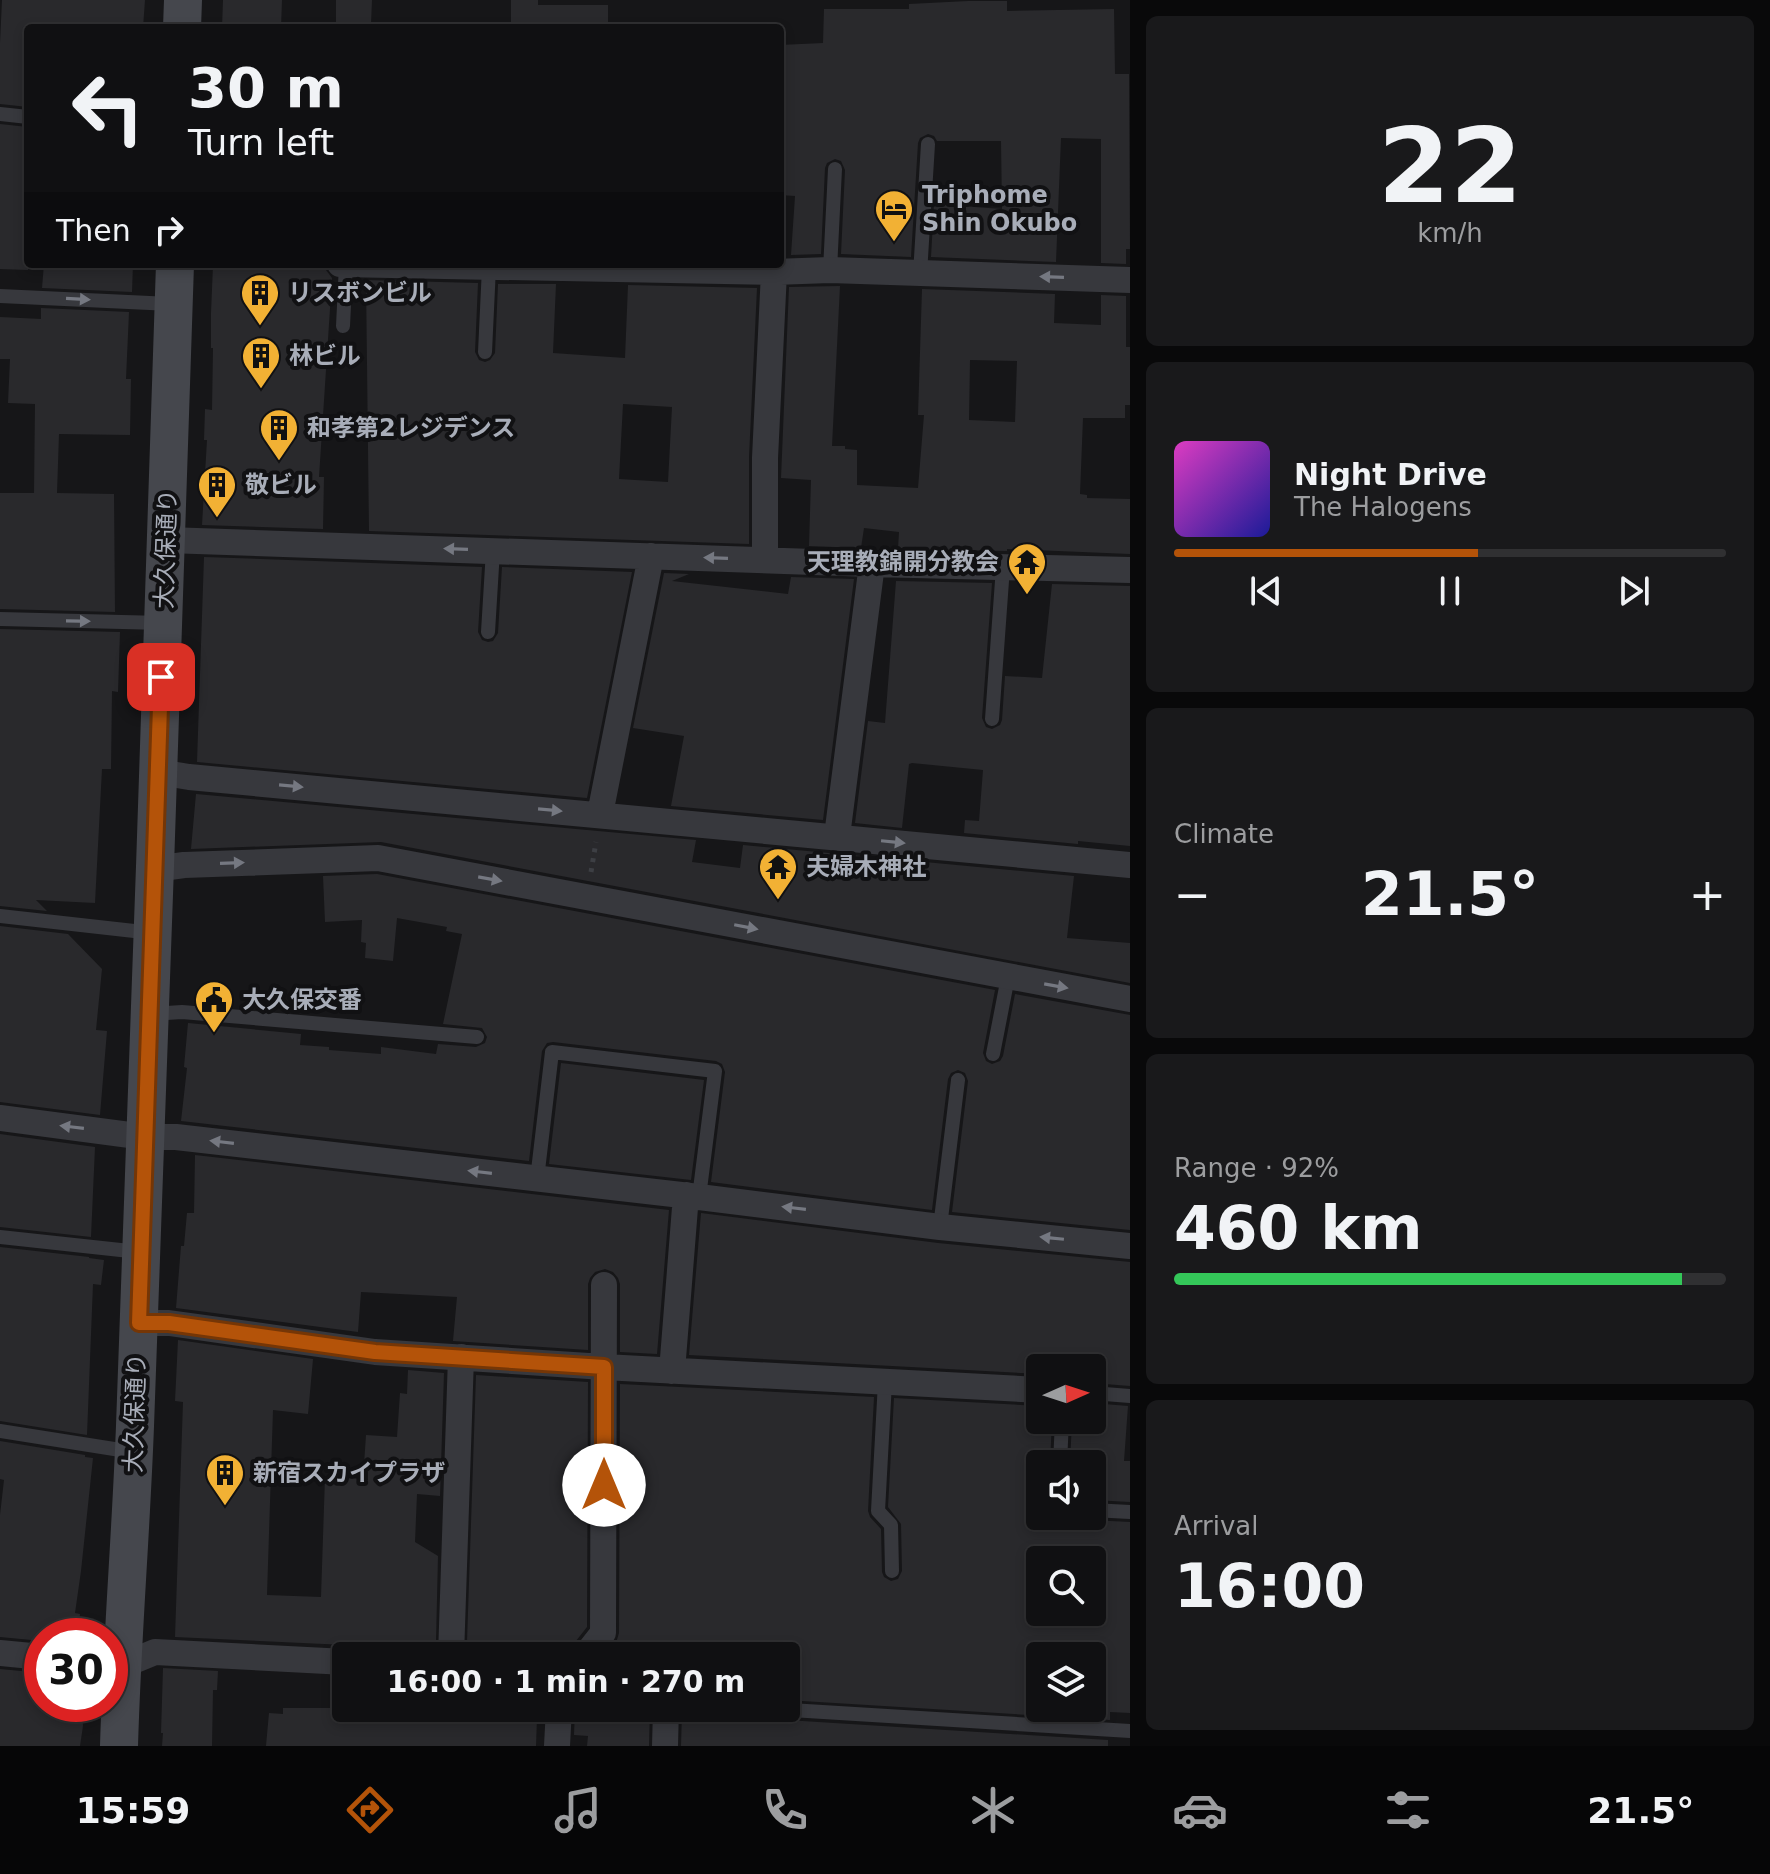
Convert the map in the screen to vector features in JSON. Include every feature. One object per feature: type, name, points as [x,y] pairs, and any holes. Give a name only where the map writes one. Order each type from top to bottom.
[{"type":"main road","points":[[182,24],[183,0]]},
{"type":"main road","name":"大久保通り","points":[[120,1618],[134,1452],[175,268]]},
{"type":"main road","name":"大久保通り","points":[[118,1722],[119,1746]]},
{"type":"street","points":[[728,268],[774,272],[830,270],[1130,280]]},
{"type":"street","points":[[765,560],[765,458],[774,272]]},
{"type":"street","points":[[167,540],[1130,570]]},
{"type":"street","points":[[600,814],[651,556]]},
{"type":"street","points":[[837,836],[872,564]]},
{"type":"street","points":[[158,772],[1130,865]]},
{"type":"street","points":[[155,869],[184,865],[378,858],[1130,999]]},
{"type":"street","points":[[0,1118],[145,1137],[176,1137],[940,1227],[1130,1246]]},
{"type":"street","points":[[672,1371],[692,1196]]},
{"type":"street","points":[[596,1642],[603,1633],[604,1285]]},
{"type":"street","points":[[139,1323],[169,1323],[375,1352],[1026,1389]]},
{"type":"street","points":[[451,1642],[461,1357]]},
{"type":"street","points":[[128,1662],[155,1652],[332,1661]]},
{"type":"street","points":[[0,1653],[24,1655]]},
{"type":"street","points":[[557,1746],[558,1722]]},
{"type":"street","points":[[665,1746],[666,1722]]},
{"type":"lane","points":[[0,114],[24,117]]},
{"type":"lane","points":[[920,274],[928,144]]},
{"type":"lane","points":[[830,270],[835,169]]},
{"type":"lane","points":[[343,268],[343,326]]},
{"type":"lane","points":[[485,352],[489,268]]},
{"type":"lane","points":[[0,296],[173,304]]},
{"type":"lane","points":[[488,632],[493,550]]},
{"type":"lane","points":[[992,719],[1003,567]]},
{"type":"lane","points":[[0,619],[163,623]]},
{"type":"lane","points":[[0,916],[152,933]]},
{"type":"lane","points":[[993,1054],[1008,977]]},
{"type":"lane","points":[[150,1015],[182,1012],[477,1037]]},
{"type":"lane","points":[[537,1179],[552,1052],[715,1071],[692,1196]]},
{"type":"lane","points":[[940,1227],[958,1080]]},
{"type":"lane","points":[[0,1237],[140,1252]]},
{"type":"lane","points":[[885,1382],[878,1511],[891,1525],[892,1571]]},
{"type":"lane","points":[[1106,1394],[1130,1396]]},
{"type":"lane","points":[[0,1431],[134,1452]]},
{"type":"lane","points":[[1106,1511],[1130,1512]]},
{"type":"lane","points":[[800,1711],[1130,1731]]},
{"type":"path","points":[[588,896],[600,814]]},
{"type":"building","points":[[2,0],[145,0],[143,24],[24,24],[24,107],[0,104]]},
{"type":"building","points":[[223,0],[282,0],[281,24],[222,24]]},
{"type":"building","points":[[336,0],[372,0],[371,24],[336,23]]},
{"type":"building","points":[[511,0],[538,0],[538,5],[608,5],[608,24],[511,24]]},
{"type":"building","points":[[1007,1],[1007,11],[1114,9],[1115,74],[1129,74],[1130,249],[1126,249],[1126,264],[1101,263],[1101,139],[1061,138],[1056,262],[931,257],[934,204],[1002,209],[1001,141],[937,141],[928,134],[918,143],[911,257],[841,254],[845,170],[841,161],[835,159],[825,168],[821,254],[791,255],[795,196],[784,195],[784,45],[823,43],[824,9],[909,9],[909,4]]},
{"type":"building","points":[[0,124],[24,127],[24,268],[28,270],[0,269]]},
{"type":"building","points":[[44,268],[133,268],[132,292],[42,288]]},
{"type":"building","points":[[213,268],[326,270],[332,278],[319,477],[324,477],[323,529],[202,525],[207,440],[204,440],[205,409],[212,410]]},
{"type":"building","points":[[366,280],[478,283],[475,352],[479,360],[485,362],[495,353],[498,284],[556,284],[553,353],[625,358],[628,285],[757,288],[749,457],[749,544],[369,531]],"holes":[[[623,404],[672,407],[668,482],[619,479]]]},
{"type":"building","points":[[840,286],[832,446],[857,450],[857,485],[918,488],[924,415],[918,415],[922,289],[1055,294],[1054,323],[1101,325],[1101,295],[1126,296],[1130,405],[1125,405],[1125,418],[1083,418],[1080,494],[1087,495],[1087,498],[1130,499],[1130,554],[898,549],[899,532],[864,528],[861,548],[809,546],[811,480],[781,478],[789,287]],"holes":[[[970,360],[1017,361],[1015,422],[969,420]]]},
{"type":"building","points":[[41,308],[129,312],[126,379],[131,379],[130,435],[59,434],[57,493],[114,494],[115,612],[0,609],[0,493],[34,493],[35,404],[8,403],[10,359],[0,359],[0,317],[41,319]]},
{"type":"building","points":[[204,557],[482,567],[478,632],[482,640],[488,642],[493,641],[498,633],[502,567],[632,572],[587,798],[197,762]]},
{"type":"building","points":[[664,573],[689,574],[672,581],[788,594],[791,577],[854,579],[823,820],[671,806],[684,736],[633,728]]},
{"type":"building","points":[[896,581],[992,583],[982,718],[986,727],[992,729],[1002,720],[1005,676],[1042,678],[1052,584],[1130,586],[1130,846],[964,833],[965,820],[979,821],[983,770],[912,763],[909,764],[902,828],[855,823],[868,721],[885,723]]},
{"type":"building","points":[[0,629],[120,632],[118,692],[112,691],[111,769],[102,769],[95,903],[36,900],[47,911],[0,906]]},
{"type":"building","points":[[196,794],[696,840],[692,862],[740,868],[743,845],[1074,876],[1067,938],[1130,943],[1130,983],[381,842],[191,849]]},
{"type":"building","points":[[377,874],[995,990],[983,1053],[986,1061],[992,1064],[1003,1056],[1015,994],[1130,1015],[1130,1230],[952,1212],[968,1081],[965,1073],[958,1070],[951,1073],[948,1079],[932,1210],[711,1182],[725,1072],[722,1064],[716,1061],[547,1043],[542,1051],[529,1161],[181,1121],[188,1023],[301,1034],[300,1045],[381,1054],[381,1047],[436,1054],[438,1044],[476,1047],[485,1043],[487,1037],[482,1028],[443,1024],[462,934],[446,931],[447,927],[397,918],[393,961],[365,958],[366,943],[361,942],[362,920],[325,922],[323,876]]},
{"type":"building","points":[[0,926],[68,934],[102,969],[96,1030],[107,1031],[100,1115],[0,1102]]},
{"type":"building","points":[[561,1063],[704,1080],[691,1180],[549,1164]]},
{"type":"building","points":[[0,1134],[95,1147],[91,1237],[0,1227]]},
{"type":"building","points":[[195,1155],[669,1210],[657,1354],[620,1352],[620,1284],[613,1272],[605,1269],[595,1272],[588,1284],[588,1350],[453,1341],[457,1297],[361,1292],[358,1332],[176,1308],[187,1213],[194,1213]]},
{"type":"building","points":[[701,1213],[938,1243],[1130,1262],[1130,1386],[1106,1384],[1106,1354],[1026,1354],[1026,1373],[689,1355]]},
{"type":"building","points":[[0,1247],[104,1260],[101,1285],[93,1284],[87,1435],[0,1421]]},
{"type":"building","points":[[178,1340],[313,1359],[308,1414],[273,1410],[267,1595],[321,1597],[325,1477],[363,1479],[366,1435],[397,1437],[400,1393],[407,1394],[408,1370],[444,1373],[440,1496],[417,1494],[415,1542],[438,1556],[436,1641],[332,1644],[175,1637],[183,1402],[175,1401]]},
{"type":"building","points":[[476,1375],[588,1382],[587,1627],[575,1642],[467,1642]]},
{"type":"building","points":[[620,1384],[874,1397],[868,1511],[881,1529],[882,1572],[891,1581],[898,1579],[902,1571],[901,1524],[888,1507],[894,1398],[1026,1405],[1026,1434],[1051,1434],[1051,1450],[1026,1450],[1026,1530],[1106,1530],[1106,1521],[1130,1522],[1130,1713],[1110,1712],[1110,1720],[1106,1720],[1106,1642],[1026,1642],[1026,1715],[800,1701],[800,1642],[616,1642],[619,1633]]},
{"type":"building","points":[[1106,1404],[1128,1406],[1124,1461],[1130,1461],[1130,1502],[1106,1501],[1106,1450],[1071,1450],[1071,1434],[1106,1434]]},
{"type":"building","points":[[0,1441],[93,1458],[75,1613],[80,1614],[79,1618],[24,1618],[24,1639],[0,1637],[0,1515],[4,1480],[0,1479]]},
{"type":"building","points":[[163,1668],[218,1671],[217,1690],[213,1690],[212,1746],[162,1746]]},
{"type":"building","points":[[0,1669],[24,1671],[24,1722],[83,1722],[80,1746],[0,1746]]},
{"type":"building","points":[[283,1708],[332,1708],[332,1722],[537,1722],[536,1746],[266,1746],[269,1713],[283,1714]]},
{"type":"building","points":[[800,1721],[1108,1740],[1108,1746],[681,1746],[682,1722],[756,1724]]},
{"type":"building","points":[[574,1722],[650,1722],[649,1746],[587,1746],[588,1736],[574,1735]]},
{"type":"place","name":"Triphome Shin Okubo","points":[[894,243]]},
{"type":"place","name":"リスボンビル","points":[[260,327]]},
{"type":"place","name":"林ビル","points":[[261,390]]},
{"type":"place","name":"和孝第2レジデンス","points":[[279,462]]},
{"type":"place","name":"敬ビル","points":[[217,519]]},
{"type":"place","name":"天理教錦開分教会","points":[[1027,596]]},
{"type":"place","name":"夫婦木神社","points":[[778,901]]},
{"type":"place","name":"大久保交番","points":[[214,1034]]},
{"type":"place","name":"新宿スカイプラザ","points":[[225,1507]]},
{"type":"route","points":[[161,677],[139,1323],[169,1323],[375,1352],[604,1367],[604,1485]]}]
